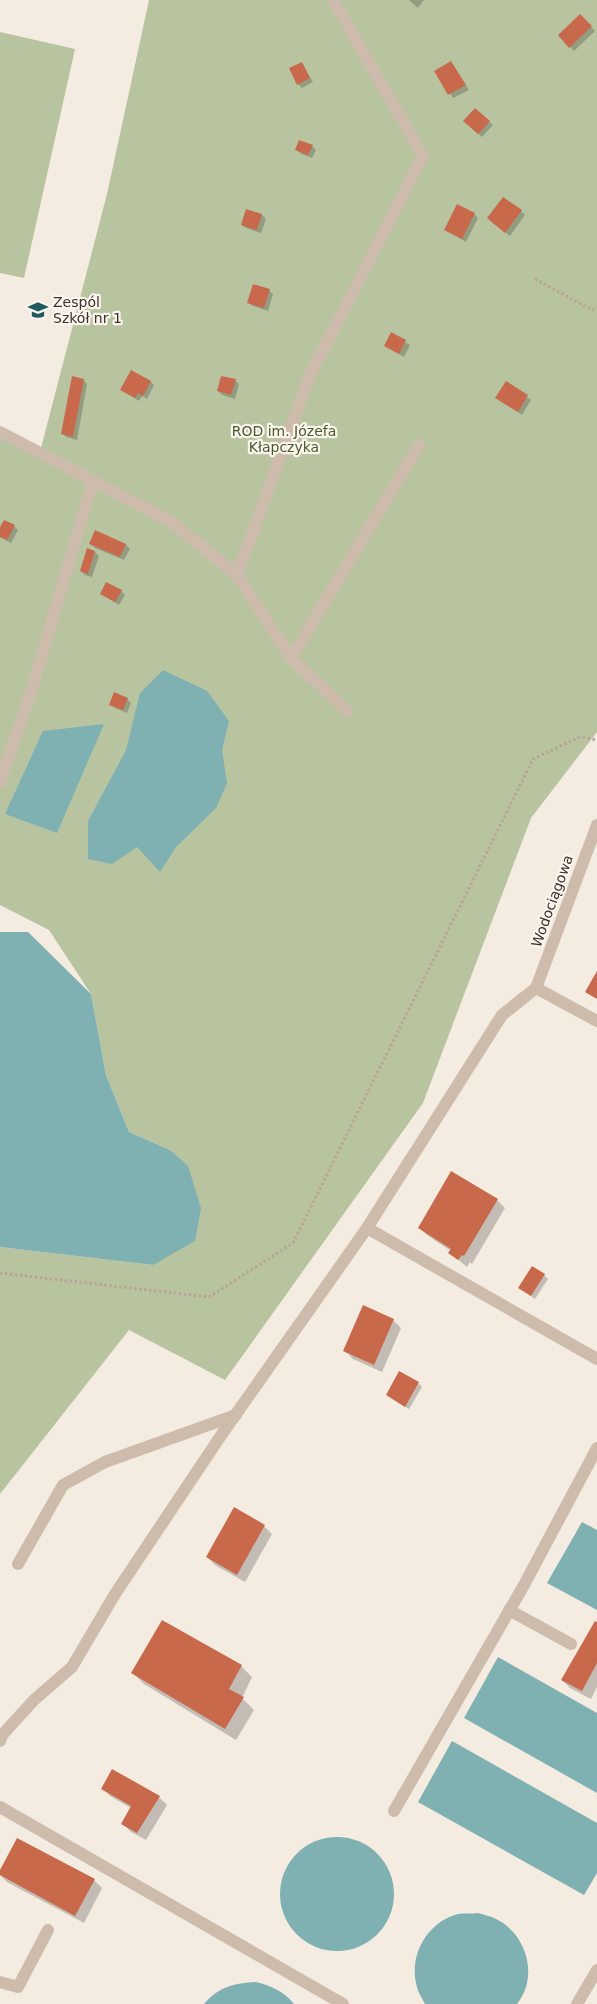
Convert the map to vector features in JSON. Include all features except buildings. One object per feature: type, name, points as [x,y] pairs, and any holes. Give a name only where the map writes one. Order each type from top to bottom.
[{"type":"street","points":[[237,575],[310,375],[423,156],[333,0]]},
{"type":"street","points":[[0,432],[170,521],[237,575],[291,658],[347,711]]},
{"type":"street","points":[[291,658],[419,445]]},
{"type":"street","points":[[0,782],[31,692],[93,481]]},
{"type":"street","name":"Wodociągowa","points":[[536,988],[597,825]]},
{"type":"street","points":[[0,1741],[3,1734],[34,1700],[72,1667],[115,1594],[236,1415],[367,1228],[502,1015],[536,988],[597,1021]]},
{"type":"street","points":[[367,1228],[597,1359]]},
{"type":"street","points":[[18,1564],[63,1485],[105,1462],[236,1415]]},
{"type":"street","points":[[394,1811],[509,1610],[597,1448]]},
{"type":"street","points":[[509,1610],[570,1644]]},
{"type":"street","points":[[0,1807],[343,2004]]},
{"type":"street","points":[[0,1982],[18,1987],[48,1930]]},
{"type":"street","points":[[577,2004],[596,1974]]},
{"type":"path","points":[[535,279],[592,310],[597,307]]},
{"type":"path","points":[[0,1273],[208,1297],[293,1243],[533,759],[580,737],[597,740]]},
{"type":"green space","name":"ROD im. Józefa Kłapczyka","points":[[149,0],[597,0],[597,732],[531,818],[423,1103],[225,1380],[129,1330],[0,1494],[0,1247],[153,1265],[170,1150],[129,1132],[106,1075],[91,994],[49,930],[0,905],[0,426],[41,448],[107,194]]},
{"type":"green space","points":[[0,32],[75,49],[24,278],[0,273]]},
{"type":"water","points":[[163,670],[207,691],[229,721],[222,750],[227,783],[216,808],[176,847],[160,872],[137,847],[112,864],[88,859],[88,821],[126,750],[140,693]]},
{"type":"water","points":[[104,724],[57,833],[5,814],[43,731]]},
{"type":"water","points":[[0,932],[28,932],[91,994],[106,1075],[129,1132],[170,1150],[188,1166],[201,1208],[195,1241],[153,1265],[0,1247]]},
{"type":"water","points":[[582,1522],[597,1530],[597,1610],[547,1583]]},
{"type":"water","points":[[498,1657],[597,1713],[597,1793],[464,1718]]},
{"type":"water","points":[[452,1741],[597,1823],[597,1873],[584,1895],[418,1802]]},
{"type":"water","points":[[337,1837],[359,1842],[377,1854],[389,1872],[394,1894],[389,1916],[377,1934],[359,1946],[337,1951],[315,1946],[297,1934],[285,1916],[280,1894],[285,1872],[297,1854],[315,1842]]},
{"type":"water","points":[[478,1913],[494,1918],[507,1926],[522,1945],[528,1969],[524,1993],[517,2004],[425,2004],[418,1989],[415,1975],[415,1964],[423,1942],[437,1924],[447,1918],[458,1914]]},
{"type":"water","points":[[256,1982],[277,1990],[294,2004],[204,2004],[209,1998],[227,1987],[241,1983]]},
{"type":"place","name":"Zespól Szkół nr 1","points":[[38,310]]}]
